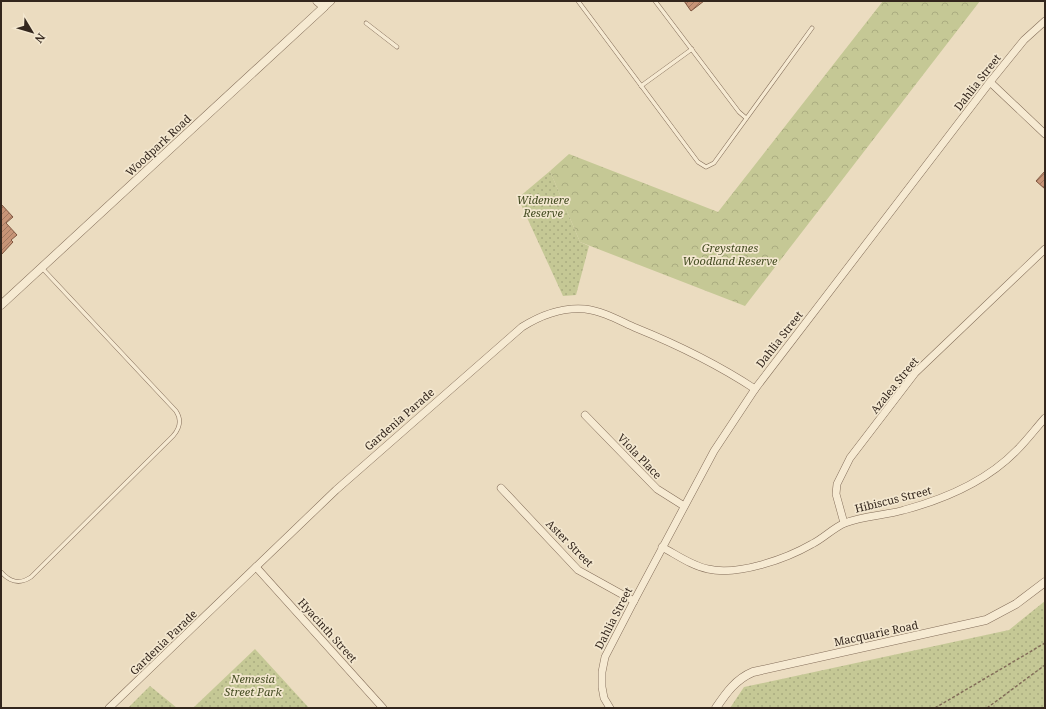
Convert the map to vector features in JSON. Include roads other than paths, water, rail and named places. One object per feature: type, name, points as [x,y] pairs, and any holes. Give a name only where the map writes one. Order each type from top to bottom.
[{"type":"street","points":[[316,1],[324,7]]},
{"type":"street","name":"Woodpark Road","points":[[1,305],[331,1]]},
{"type":"street","name":"Dahlia Street","points":[[607,707],[602,686],[604,662],[634,600],[714,451],[755,389],[990,82],[1024,40],[1045,21]]},
{"type":"street","points":[[990,82],[1045,134]]},
{"type":"street","name":"Azalea Street","points":[[844,523],[837,501],[837,484],[850,458],[915,373],[1045,249]]},
{"type":"street","name":"Gardenia Parade","points":[[110,708],[341,485],[522,327],[549,313],[586,309],[606,315],[712,362],[755,389]]},
{"type":"street","name":"Viola Place","points":[[585,415],[657,489],[684,506]]},
{"type":"street","name":"Hibiscus Street","points":[[662,547],[707,569],[723,571],[742,569],[796,552],[814,544],[844,523],[869,515],[901,511],[921,506],[953,494],[993,471],[1017,450],[1045,418]]},
{"type":"street","name":"Aster Street","points":[[501,488],[578,570],[634,600]]},
{"type":"street","name":"Hyacinth Street","points":[[256,567],[383,708]]},
{"type":"street","name":"Macquarie Road","points":[[716,708],[734,684],[741,678],[753,672],[986,620],[1016,604],[1045,582]]},
{"type":"lane","points":[[578,1],[698,162],[703,166],[710,166],[714,163],[812,28]]},
{"type":"lane","points":[[655,1],[739,112],[746,118]]},
{"type":"lane","points":[[366,23],[397,47]]},
{"type":"lane","points":[[641,86],[692,50]]},
{"type":"lane","points":[[1,572],[9,579],[18,582],[31,576],[173,436],[179,427],[180,421],[176,411],[41,268]]},
{"type":"park label","name":"Widemere Reserve","points":[[543,205]]},
{"type":"park label","name":"Greystanes Woodland Reserve","points":[[730,253]]},
{"type":"park label","name":"Nemesia Street Park","points":[[253,684]]}]
